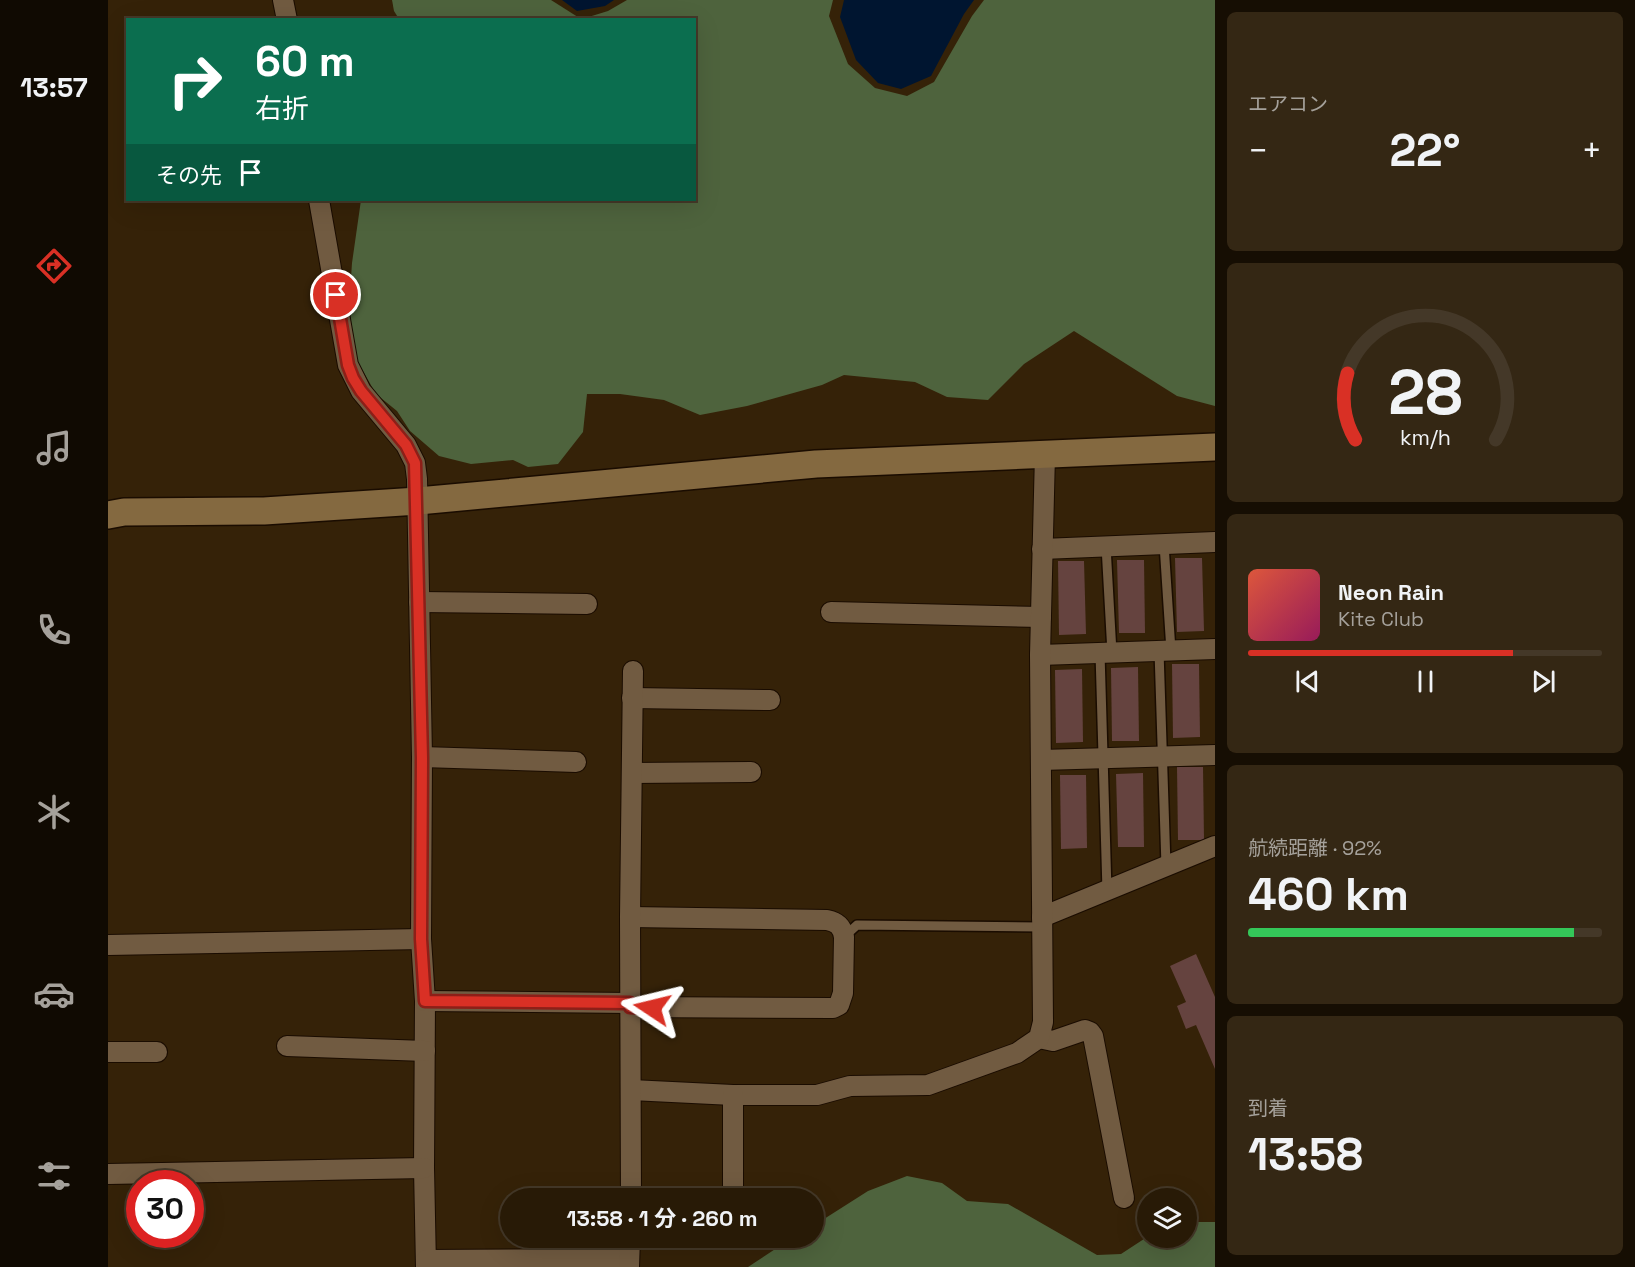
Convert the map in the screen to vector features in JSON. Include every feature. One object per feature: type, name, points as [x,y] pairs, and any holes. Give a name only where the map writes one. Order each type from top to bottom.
[{"type":"street","points":[[283,0],[287,18]]},
{"type":"street","points":[[319,201],[348,365],[361,391],[406,445],[415,463],[418,501],[422,758],[421,939],[425,1001],[426,1264],[629,1263],[630,1248]]},
{"type":"street","points":[[108,514],[264,510],[418,501],[816,464],[1215,447]]},
{"type":"street","points":[[631,1090],[733,1095],[818,1095],[850,1086],[928,1085],[1017,1053],[1039,1038],[1042,1022],[1040,655],[1045,454]]},
{"type":"street","points":[[1042,549],[1215,542]]},
{"type":"street","points":[[419,602],[587,604]]},
{"type":"street","points":[[831,612],[1041,617]]},
{"type":"street","points":[[1040,655],[1215,649]]},
{"type":"street","points":[[631,1188],[630,917],[633,671]]},
{"type":"street","points":[[632,698],[770,700]]},
{"type":"street","points":[[1041,760],[1215,755]]},
{"type":"street","points":[[422,758],[576,762]]},
{"type":"street","points":[[632,772],[751,772]]},
{"type":"street","points":[[1042,922],[1107,891],[1215,846]]},
{"type":"street","points":[[425,1001],[833,1008],[839,1005],[843,993],[844,937],[838,924],[827,920],[630,917]]},
{"type":"street","points":[[108,945],[421,939]]},
{"type":"street","points":[[1039,1038],[1053,1041],[1085,1030],[1093,1036],[1124,1198]]},
{"type":"street","points":[[287,1046],[424,1051]]},
{"type":"street","points":[[108,1052],[157,1052]]},
{"type":"street","points":[[733,1095],[733,1188]]},
{"type":"street","points":[[108,1174],[424,1168]]},
{"type":"lane","points":[[1164,544],[1165,651],[1162,757],[1166,866]]},
{"type":"lane","points":[[1106,546],[1103,758],[1107,891]]},
{"type":"lane","points":[[844,937],[856,925],[1042,922]]},
{"type":"green space","points":[[392,0],[551,0],[579,18],[398,18]]},
{"type":"green space","points":[[627,0],[833,0],[829,16],[848,64],[875,88],[907,96],[934,82],[972,16],[984,0],[1215,0],[1215,406],[1177,396],[1074,331],[1024,364],[988,400],[947,397],[915,382],[844,375],[822,385],[747,406],[700,415],[664,400],[620,394],[587,394],[583,432],[558,464],[528,467],[513,460],[471,464],[439,456],[410,431],[397,411],[376,394],[356,359],[349,307],[352,263],[361,201],[696,201],[696,18],[585,18],[608,11]]},
{"type":"green space","points":[[907,1176],[942,1183],[967,1201],[1008,1204],[1097,1255],[1121,1254],[1137,1244],[1137,1248],[1197,1248],[1197,1222],[1215,1222],[1215,1267],[748,1267],[777,1248],[824,1248],[824,1219],[868,1191]]},
{"type":"water","points":[[562,0],[614,0],[605,6],[577,11]]},
{"type":"water","points":[[844,0],[974,0],[964,14],[931,76],[901,89],[878,83],[856,60],[840,17]]},
{"type":"building","points":[[1175,558],[1202,558],[1204,631],[1177,632]]},
{"type":"building","points":[[1117,560],[1144,560],[1145,633],[1119,633]]},
{"type":"building","points":[[1058,561],[1084,561],[1086,634],[1059,635]]},
{"type":"building","points":[[1172,664],[1199,664],[1200,737],[1173,738]]},
{"type":"building","points":[[1138,667],[1139,741],[1112,741],[1111,668]]},
{"type":"building","points":[[1082,669],[1083,742],[1056,743],[1055,670]]},
{"type":"building","points":[[1177,767],[1203,767],[1204,840],[1178,840]]},
{"type":"building","points":[[1143,773],[1144,847],[1118,847],[1116,774]]},
{"type":"building","points":[[1060,775],[1086,775],[1087,848],[1061,849]]},
{"type":"building","points":[[1196,954],[1215,997],[1215,1069],[1196,1025],[1186,1029],[1177,1006],[1186,1002],[1170,966]]},
{"type":"route","points":[[336,295],[348,365],[353,378],[406,445],[415,463],[422,758],[421,939],[425,1001],[630,1003],[630,1007],[652,1008]]}]
